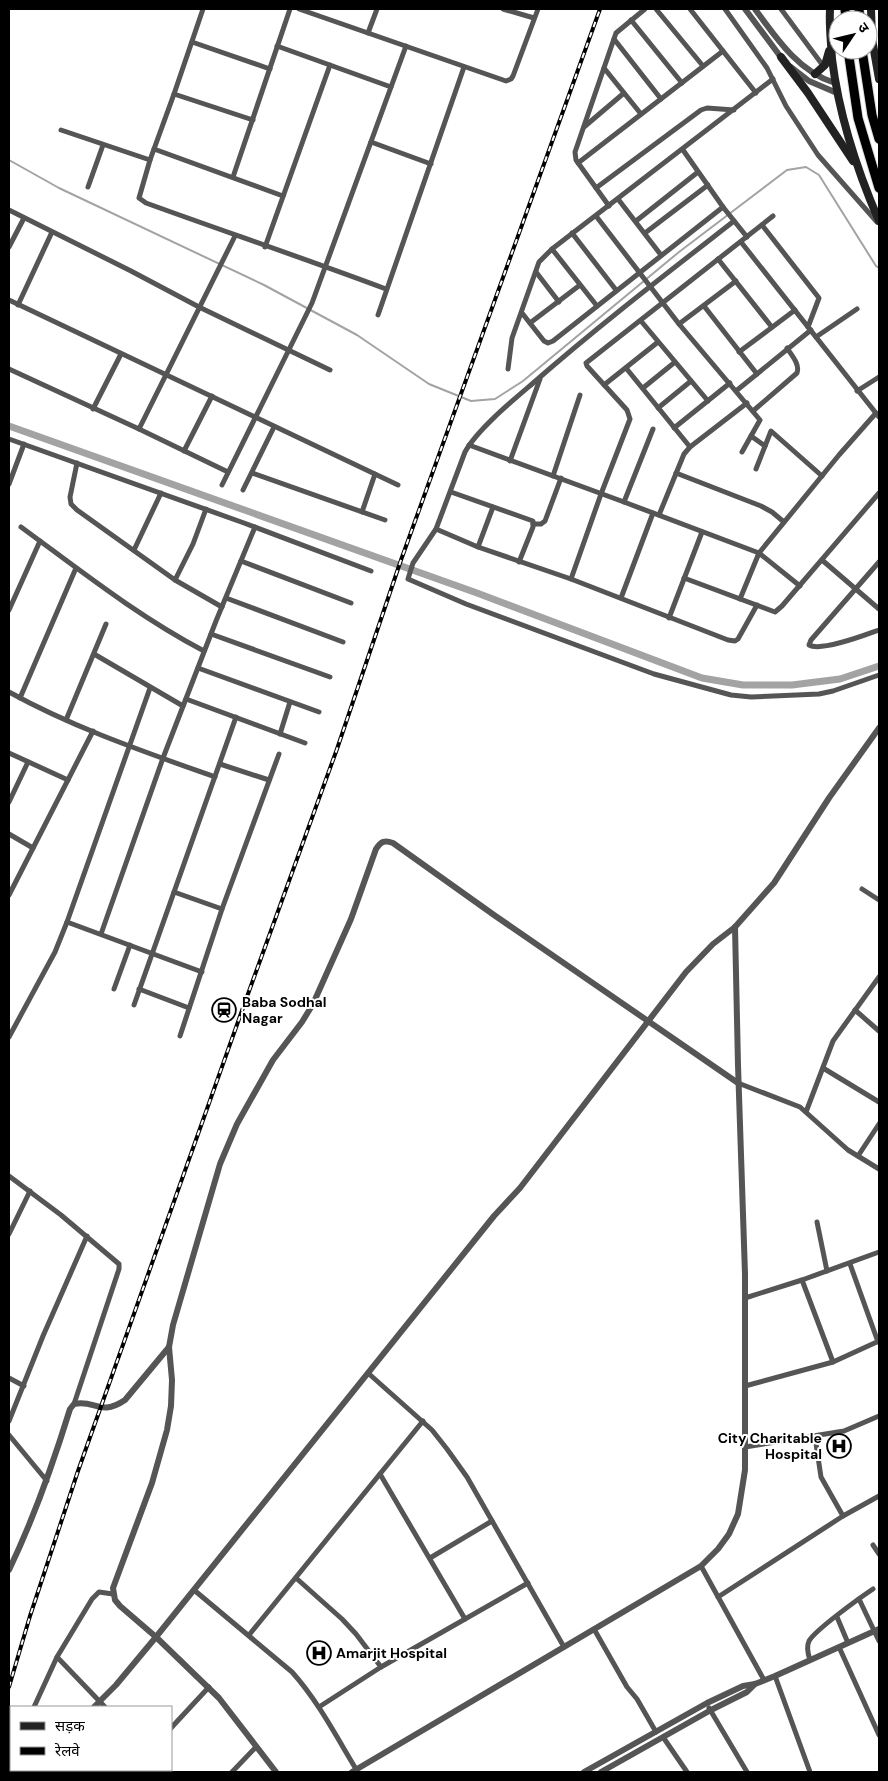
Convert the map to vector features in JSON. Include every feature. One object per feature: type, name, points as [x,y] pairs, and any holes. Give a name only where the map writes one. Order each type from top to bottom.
[{"type":"highway","points":[[849,60],[858,118],[879,188]]},
{"type":"highway","points":[[864,60],[872,116],[879,139]]},
{"type":"main road","points":[[871,9],[872,39],[879,79]]},
{"type":"main road","points":[[781,57],[857,166]]},
{"type":"main road","points":[[815,74],[824,67],[828,59]]},
{"type":"main road","points":[[833,60],[835,83],[849,142],[879,222]]},
{"type":"street","points":[[203,9],[150,160],[139,198],[142,201],[235,236],[386,289]]},
{"type":"street","points":[[233,178],[290,9]]},
{"type":"street","points":[[299,9],[503,81],[511,80],[538,9]]},
{"type":"street","points":[[368,33],[377,9]]},
{"type":"street","points":[[503,9],[534,18]]},
{"type":"street","points":[[609,206],[574,156],[616,33],[645,9]]},
{"type":"street","points":[[656,9],[703,66]]},
{"type":"street","points":[[690,9],[756,92]]},
{"type":"street","points":[[725,9],[773,79],[786,106],[818,155],[879,222]]},
{"type":"street","points":[[745,9],[781,57],[809,81],[837,93]]},
{"type":"street","points":[[755,9],[770,31],[795,59],[815,74],[835,83]]},
{"type":"street","points":[[781,9],[824,67]]},
{"type":"street","points":[[631,20],[682,82]]},
{"type":"street","points":[[614,39],[661,99]]},
{"type":"street","points":[[192,42],[270,69]]},
{"type":"street","points":[[277,46],[391,87]]},
{"type":"street","points":[[222,484],[312,303],[406,46]]},
{"type":"street","points":[[578,163],[723,50]]},
{"type":"street","points":[[265,246],[330,65]]},
{"type":"street","points":[[378,315],[432,164],[464,67]]},
{"type":"street","points":[[604,68],[641,114]]},
{"type":"street","points":[[508,369],[512,338],[539,262],[572,233],[683,150],[773,79]]},
{"type":"street","points":[[583,127],[624,93]]},
{"type":"street","points":[[174,94],[253,120]]},
{"type":"street","points":[[596,188],[701,110],[707,108],[734,110]]},
{"type":"street","points":[[61,130],[150,160]]},
{"type":"street","points":[[371,142],[432,164]]},
{"type":"street","points":[[88,186],[103,145]]},
{"type":"street","points":[[154,149],[283,196]]},
{"type":"street","points":[[683,150],[747,237]]},
{"type":"street","points":[[636,221],[698,172]]},
{"type":"street","points":[[645,233],[708,185]]},
{"type":"street","points":[[618,199],[661,255]]},
{"type":"street","points":[[522,313],[544,341],[548,343],[553,341],[616,290],[641,274],[661,255],[725,208]]},
{"type":"street","points":[[9,210],[199,308],[330,370]]},
{"type":"street","points":[[596,216],[679,324],[760,420],[742,452]]},
{"type":"street","points":[[571,580],[630,419],[627,410],[586,363],[773,216]]},
{"type":"street","points":[[9,247],[24,218]]},
{"type":"street","points":[[733,220],[649,285],[540,376],[514,399],[469,445],[436,529],[413,563],[408,579],[466,604],[654,674],[731,695],[751,697],[819,694],[879,675]]},
{"type":"street","points":[[736,391],[758,374],[809,328],[819,298],[762,225]]},
{"type":"street","points":[[18,305],[52,232]]},
{"type":"street","points":[[572,233],[616,290]]},
{"type":"street","points":[[139,429],[235,236]]},
{"type":"street","points":[[740,242],[878,415],[822,476],[759,553],[740,599]]},
{"type":"street","points":[[552,249],[597,306]]},
{"type":"street","points":[[718,260],[772,326]]},
{"type":"street","points":[[536,272],[559,302]]},
{"type":"street","points":[[679,324],[736,281]]},
{"type":"street","points":[[530,324],[580,285]]},
{"type":"street","points":[[9,300],[398,485]]},
{"type":"street","points":[[704,306],[758,374]]},
{"type":"street","points":[[816,337],[856,309]]},
{"type":"street","points":[[739,352],[795,310]]},
{"type":"street","points":[[641,321],[708,401]]},
{"type":"street","points":[[604,385],[658,342]]},
{"type":"street","points":[[753,411],[797,374],[797,363],[787,348]]},
{"type":"street","points":[[93,409],[121,354]]},
{"type":"street","points":[[643,388],[674,362]]},
{"type":"street","points":[[626,368],[690,447]]},
{"type":"street","points":[[9,369],[228,472]]},
{"type":"street","points":[[510,460],[540,376]]},
{"type":"street","points":[[858,391],[879,377]]},
{"type":"street","points":[[658,408],[691,381]]},
{"type":"street","points":[[674,428],[730,383]]},
{"type":"street","points":[[553,476],[580,394]]},
{"type":"street","points":[[184,451],[212,396]]},
{"type":"street","points":[[659,515],[681,459],[690,447],[746,403]]},
{"type":"street","points":[[243,490],[274,427]]},
{"type":"street","points":[[624,502],[653,429]]},
{"type":"street","points":[[756,469],[771,431],[822,476]]},
{"type":"street","points":[[751,436],[765,446]]},
{"type":"street","points":[[9,438],[255,527],[370,571]]},
{"type":"street","points":[[9,484],[24,444]]},
{"type":"street","points":[[469,445],[759,553],[800,586]]},
{"type":"street","points":[[78,463],[70,497],[71,504],[175,580],[222,607]]},
{"type":"street","points":[[252,473],[385,520]]},
{"type":"street","points":[[676,473],[761,506],[784,522]]},
{"type":"street","points":[[362,512],[376,474]]},
{"type":"street","points":[[451,492],[540,525],[544,523],[561,478]]},
{"type":"street","points":[[134,550],[160,493]]},
{"type":"street","points":[[684,578],[772,611],[778,610],[879,493]]},
{"type":"street","points":[[478,547],[493,507]]},
{"type":"street","points":[[175,580],[206,509]]},
{"type":"street","points":[[621,598],[653,513]]},
{"type":"street","points":[[519,562],[533,524]]},
{"type":"street","points":[[22,527],[144,617],[204,651]]},
{"type":"street","points":[[101,934],[163,758],[204,651],[255,527]]},
{"type":"street","points":[[436,529],[478,547],[621,598],[728,640],[735,641],[738,639],[757,605]]},
{"type":"street","points":[[669,618],[702,532]]},
{"type":"street","points":[[9,610],[40,541]]},
{"type":"street","points":[[822,560],[879,609]]},
{"type":"street","points":[[241,561],[351,603]]},
{"type":"street","points":[[879,562],[810,640],[809,645],[813,647],[831,645],[879,630]]},
{"type":"street","points":[[20,698],[76,568]]},
{"type":"street","points":[[226,598],[342,642]]},
{"type":"street","points":[[66,720],[106,624]]},
{"type":"street","points":[[211,634],[330,677]]},
{"type":"street","points":[[94,654],[183,706]]},
{"type":"street","points":[[198,668],[319,712]]},
{"type":"street","points":[[9,1037],[55,952],[150,688]]},
{"type":"street","points":[[9,692],[66,720],[215,777]]},
{"type":"street","points":[[186,698],[305,742]]},
{"type":"street","points":[[280,734],[290,702]]},
{"type":"street","points":[[134,1005],[236,717]]},
{"type":"street","points":[[57,1657],[102,1704],[488,1223],[520,1188],[541,1157],[691,966],[713,944],[736,927],[782,872],[829,798],[879,728]]},
{"type":"street","points":[[9,895],[10,888],[33,848],[93,731]]},
{"type":"street","points":[[9,753],[68,780]]},
{"type":"street","points":[[180,1036],[222,909],[279,754]]},
{"type":"street","points":[[9,801],[28,762]]},
{"type":"street","points":[[220,764],[269,780]]},
{"type":"street","points":[[9,834],[33,848]]},
{"type":"street","points":[[276,1772],[209,1687],[120,1606],[113,1594],[114,1579],[152,1483],[167,1430],[171,1406],[172,1380],[168,1347],[220,1164],[237,1124],[273,1060],[302,1022],[313,1004],[351,919],[376,848],[382,842],[393,843],[738,1083],[800,1107],[848,1150],[879,1169]]},
{"type":"street","points":[[862,889],[879,900]]},
{"type":"street","points":[[174,892],[222,909]]},
{"type":"street","points":[[67,922],[202,972]]},
{"type":"street","points":[[194,1590],[292,1672],[319,1707],[354,1771],[702,1566],[718,1549],[729,1534],[738,1514],[743,1486],[745,1447],[745,1298],[738,1083],[736,927]]},
{"type":"street","points":[[114,989],[130,945]]},
{"type":"street","points":[[806,1112],[833,1041],[879,977]]},
{"type":"street","points":[[139,990],[190,1008]]},
{"type":"street","points":[[855,1010],[879,1031]]},
{"type":"street","points":[[823,1068],[879,1102]]},
{"type":"street","points":[[858,1156],[879,1124]]},
{"type":"street","points":[[9,1176],[87,1236],[119,1264],[119,1269],[74,1404],[70,1408],[46,1481],[11,1558],[9,1570]]},
{"type":"street","points":[[9,1234],[30,1191]]},
{"type":"street","points":[[817,1222],[827,1271]]},
{"type":"street","points":[[9,1421],[43,1336],[87,1236]]},
{"type":"street","points":[[745,1298],[850,1264],[879,1252]]},
{"type":"street","points":[[745,1386],[833,1362],[879,1341],[850,1264]]},
{"type":"street","points":[[802,1280],[833,1362]]},
{"type":"street","points":[[74,1404],[80,1402],[101,1408],[112,1407],[125,1400],[168,1347]]},
{"type":"street","points":[[368,1373],[422,1421],[448,1449],[467,1477],[564,1647]]},
{"type":"street","points":[[9,1378],[24,1386]]},
{"type":"street","points":[[745,1447],[844,1431],[879,1416]]},
{"type":"street","points":[[249,1635],[422,1421]]},
{"type":"street","points":[[9,1435],[11,1442],[46,1481]]},
{"type":"street","points":[[814,1437],[822,1477],[843,1516]]},
{"type":"street","points":[[380,1474],[465,1619]]},
{"type":"street","points":[[718,1597],[843,1516],[879,1496]]},
{"type":"street","points":[[430,1558],[492,1521]]},
{"type":"street","points":[[873,1545],[879,1554]]},
{"type":"street","points":[[702,1566],[764,1680]]},
{"type":"street","points":[[296,1578],[342,1618],[381,1667]]},
{"type":"street","points":[[319,1707],[381,1667],[528,1583]]},
{"type":"street","points":[[810,1660],[808,1651],[809,1640],[837,1616],[873,1590]]},
{"type":"street","points":[[34,1706],[57,1657],[92,1599],[99,1592],[113,1594]]},
{"type":"street","points":[[859,1599],[876,1630],[879,1641]]},
{"type":"street","points":[[837,1616],[848,1643]]},
{"type":"street","points":[[594,1630],[656,1732]]},
{"type":"street","points":[[584,1772],[707,1703],[744,1686],[775,1676],[876,1630]]},
{"type":"street","points":[[839,1647],[879,1735]]},
{"type":"street","points":[[775,1676],[810,1772]]},
{"type":"street","points":[[601,1772],[711,1710],[747,1692],[755,1684]]},
{"type":"street","points":[[172,1727],[209,1687]]},
{"type":"street","points":[[707,1703],[748,1772]]},
{"type":"street","points":[[663,1737],[687,1772]]},
{"type":"street","points":[[232,1772],[256,1747]]},
{"type":"waterway","points":[[9,160],[59,188],[264,285],[357,335],[429,384],[471,401],[495,399],[523,381],[679,252],[787,170],[806,167],[819,175],[879,268]]},
{"type":"waterway","points":[[9,426],[477,593],[702,678],[743,685],[792,685],[840,679],[879,666]]},
{"type":"railway","points":[[9,1687],[30,1616],[78,1471],[337,749],[401,560],[600,9]]},
{"type":"place","name":"Baba Sodhal Nagar","points":[[224,1010]]},
{"type":"place","name":"City Charitable Hospital","points":[[839,1446]]},
{"type":"place","name":"Amarjit Hospital","points":[[319,1653]]}]
